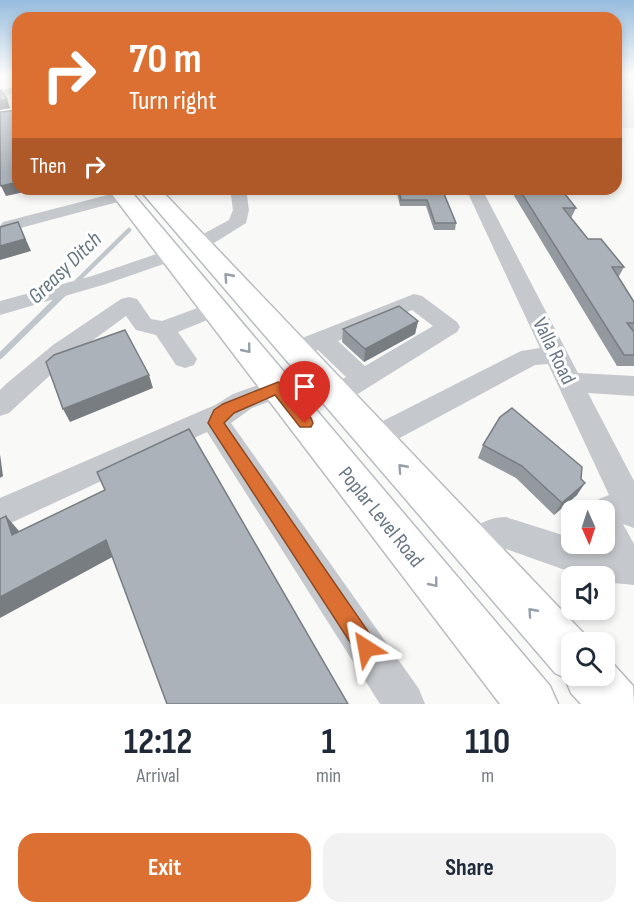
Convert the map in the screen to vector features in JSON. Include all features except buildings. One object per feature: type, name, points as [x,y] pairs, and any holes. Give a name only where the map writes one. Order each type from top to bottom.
[{"type":"main road","name":"Poplar Level Road","points":[[134,195],[185,250],[308,345],[349,387],[375,438],[561,644]]},
{"type":"main road","name":"Poplar Level Road","points":[[185,250],[214,309],[532,704]]},
{"type":"main road","points":[[599,686],[615,704]]},
{"type":"street","points":[[9,226],[116,195]]},
{"type":"street","points":[[0,308],[92,282],[185,250],[237,223],[241,210],[239,195]]},
{"type":"street","name":"Valla Road","points":[[477,195],[633,511]]},
{"type":"street","points":[[308,345],[414,301],[449,327],[349,387]]},
{"type":"street","points":[[0,406],[30,375],[71,341],[129,304],[144,326],[164,329],[214,309]]},
{"type":"street","points":[[164,329],[185,359]]},
{"type":"street","points":[[375,438],[530,357],[556,355]]},
{"type":"street","points":[[569,382],[634,386]]},
{"type":"street","points":[[0,513],[278,388]]},
{"type":"street","points":[[219,414],[216,423],[404,704]]},
{"type":"street","points":[[630,567],[605,521],[610,509],[633,511]]},
{"type":"street","points":[[474,548],[496,533],[506,533],[594,563],[630,567]]},
{"type":"shaded area","points":[[622,108],[634,108],[634,128],[622,128]]},
{"type":"waterway","name":"Greasy Ditch","points":[[74,284],[129,230]]},
{"type":"waterway","name":"Greasy Ditch","points":[[0,356],[64,293]]},
{"type":"route","points":[[305,423],[278,388],[228,408],[219,414],[216,423],[366,648]]}]
